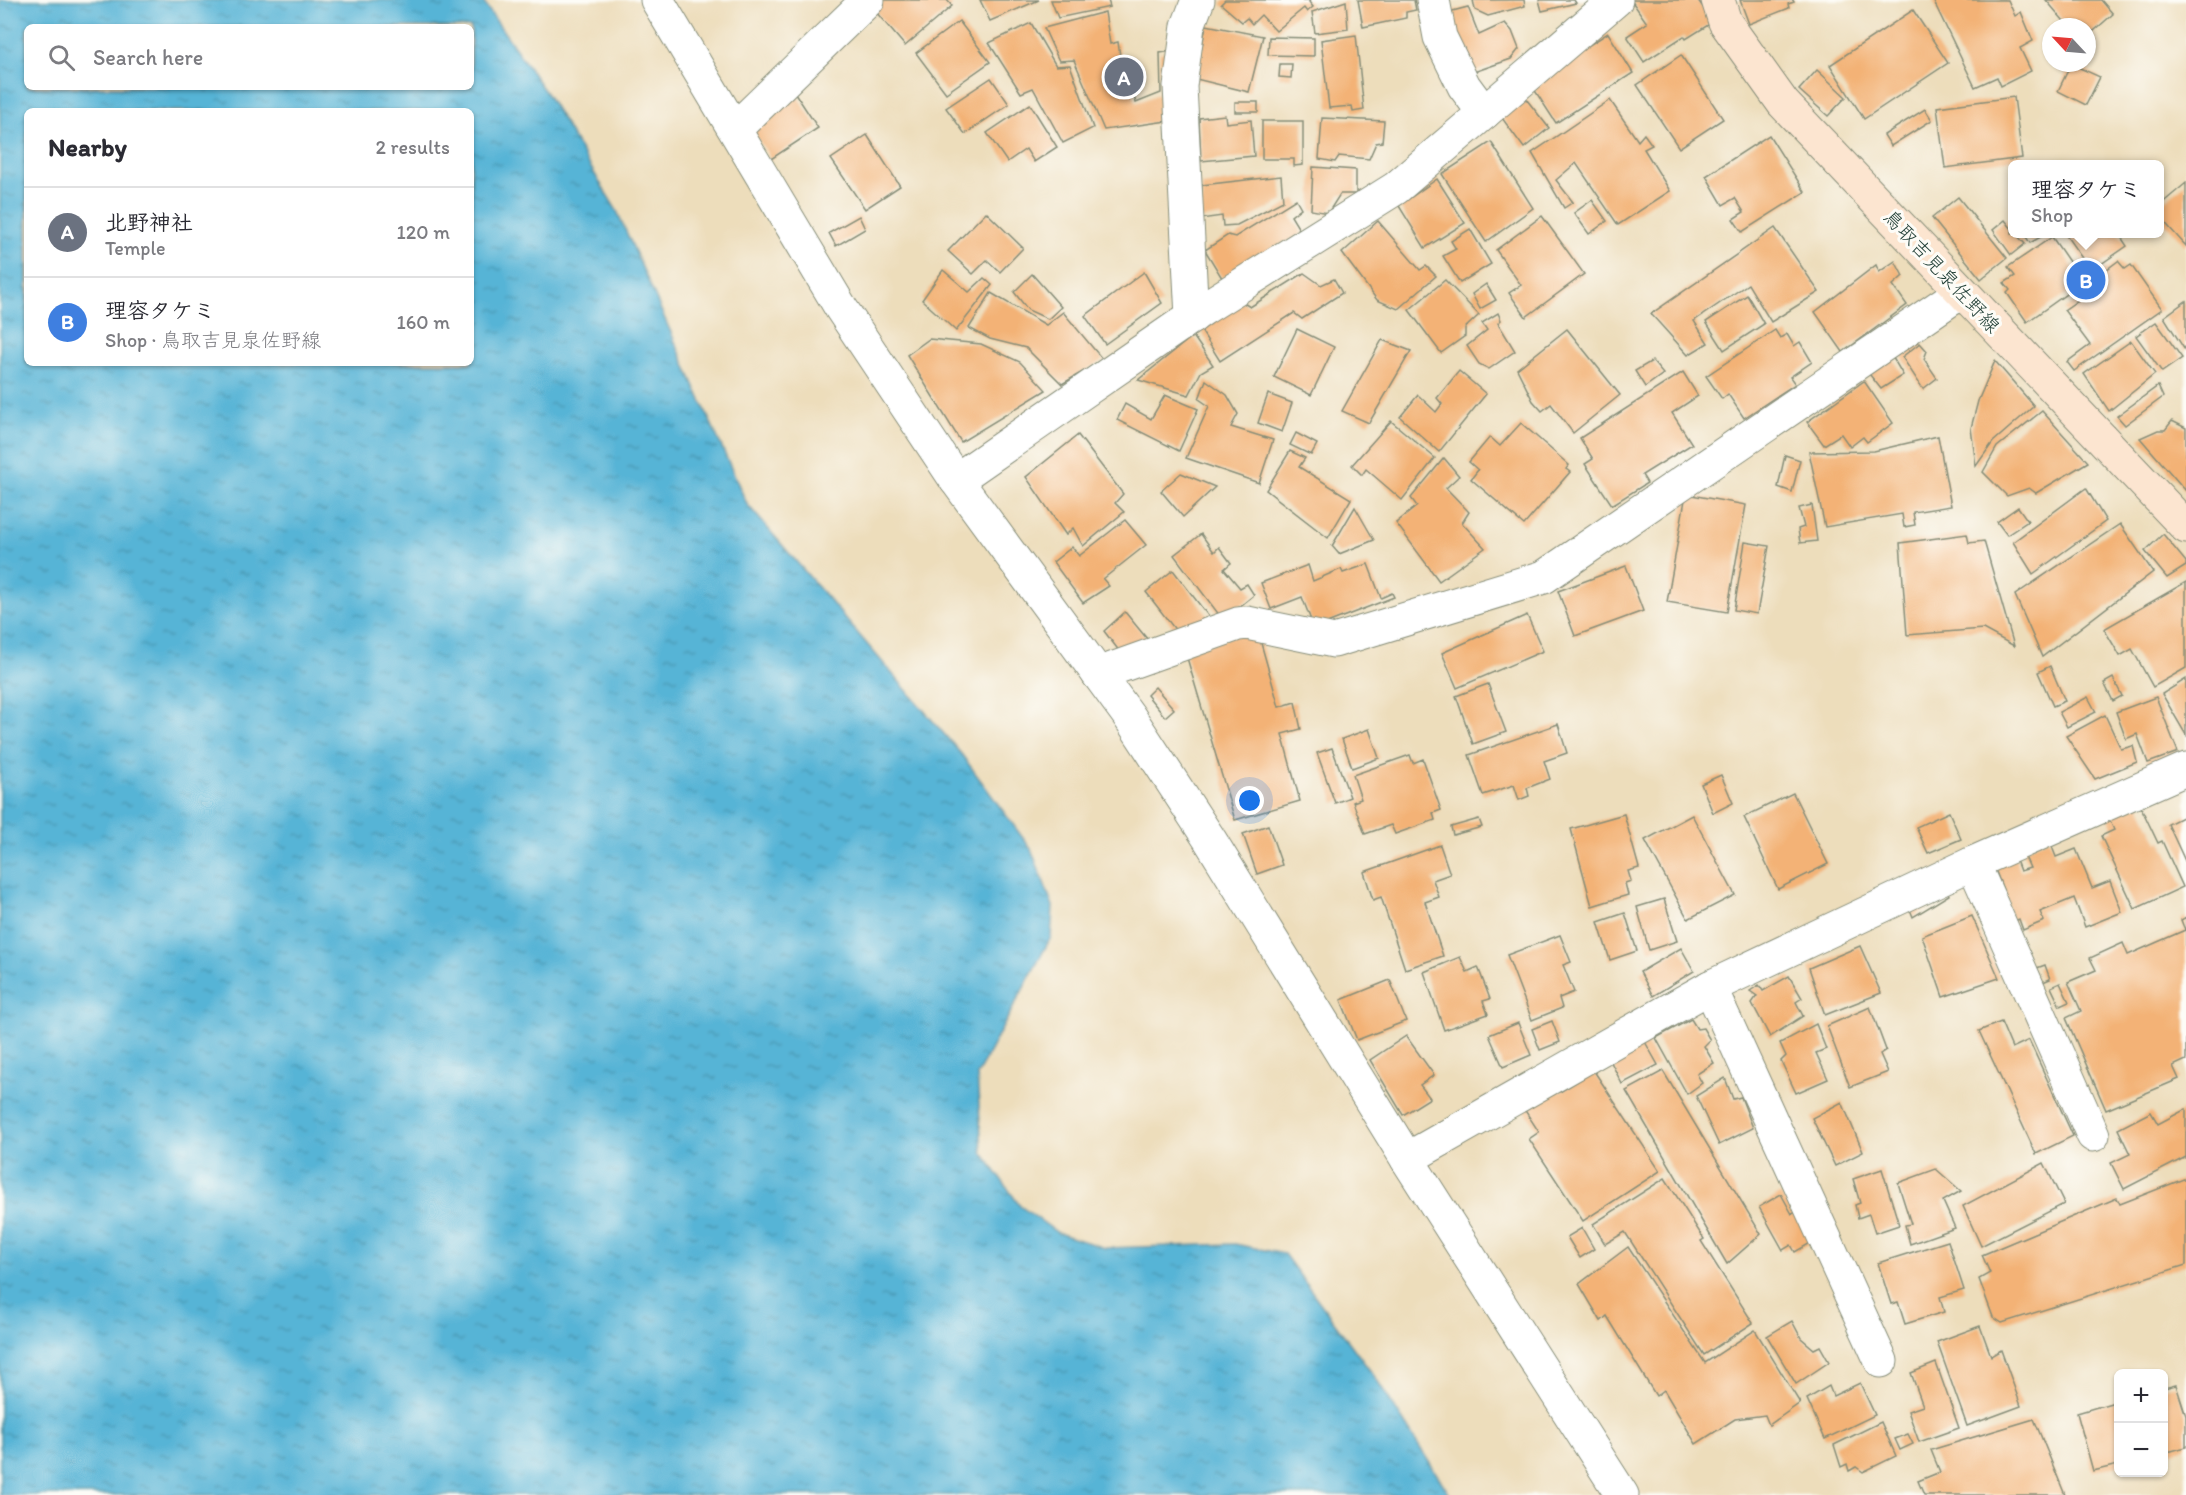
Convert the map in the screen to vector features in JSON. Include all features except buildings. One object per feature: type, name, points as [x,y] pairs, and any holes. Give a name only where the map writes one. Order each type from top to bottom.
[{"type":"main road","name":"鳥取吉見泉佐野線","points":[[1718,0],[1725,22],[1783,103],[2186,527]]},
{"type":"street","points":[[657,0],[841,308],[956,480],[1129,716],[1210,840],[1407,1159],[1622,1495]]},
{"type":"street","points":[[735,129],[868,0]]},
{"type":"street","points":[[1192,317],[1180,86],[1188,26],[1198,0]]},
{"type":"street","points":[[1433,0],[1440,37],[1464,86],[1484,113]]},
{"type":"street","points":[[956,480],[1192,317],[1396,188],[1616,0]]},
{"type":"street","points":[[1098,674],[1238,624],[1247,623],[1334,642],[1544,577],[1961,292]]},
{"type":"street","points":[[1407,1159],[1710,987],[1973,863],[2186,769]]},
{"type":"street","points":[[1973,863],[2093,1135]]},
{"type":"street","points":[[1710,987],[1881,1361]]},
{"type":"water","points":[[0,0],[482,0],[548,96],[617,211],[747,504],[962,755],[1031,849],[1053,906],[1051,937],[977,1075],[982,1152],[1020,1206],[1058,1233],[1105,1248],[1235,1244],[1284,1254],[1377,1380],[1450,1495],[0,1495]]},
{"type":"place","name":"北野神社","points":[[1124,77]]},
{"type":"place","name":"理容タケミ","points":[[2086,280]]}]
